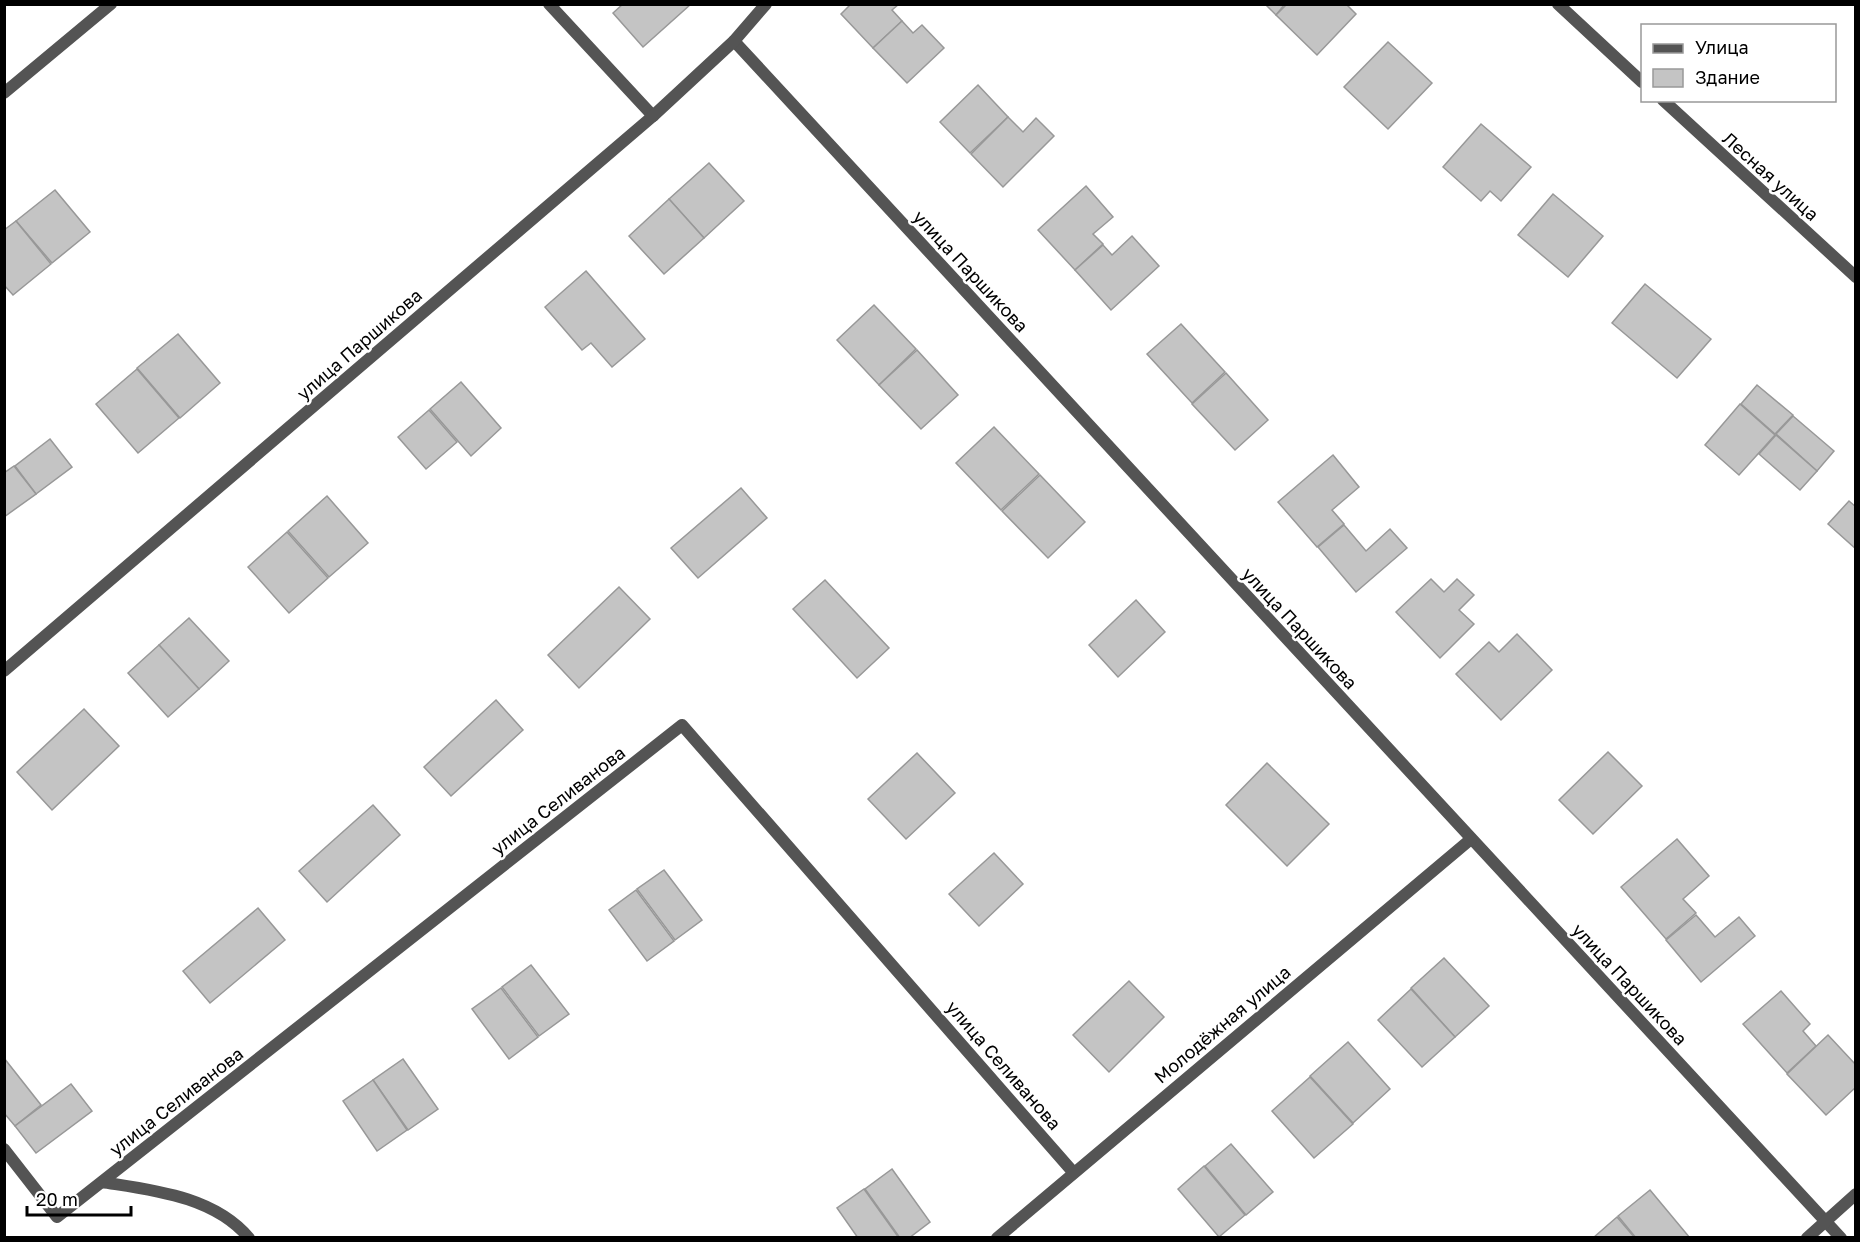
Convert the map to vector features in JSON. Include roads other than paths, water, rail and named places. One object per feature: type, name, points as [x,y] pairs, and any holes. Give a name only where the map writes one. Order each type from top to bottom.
[{"type":"street","points":[[4,93],[111,4]]},
{"type":"street","points":[[549,4],[653,116]]},
{"type":"street","name":"улица Паршикова","points":[[4,671],[653,116],[734,41],[766,4]]},
{"type":"street","points":[[1558,4],[1641,81]]},
{"type":"street","name":"улица Паршикова","points":[[734,41],[1841,1238]]},
{"type":"street","name":"Лесная улица","points":[[1665,102],[1856,277]]},
{"type":"street","name":"улица Селиванова","points":[[4,1149],[57,1217],[682,725],[1073,1172]]},
{"type":"street","name":"Молодёжная улица","points":[[997,1238],[1471,839]]},
{"type":"street","points":[[102,1182],[172,1193],[236,1221],[249,1238]]},
{"type":"street","points":[[1807,1238],[1856,1194]]}]
